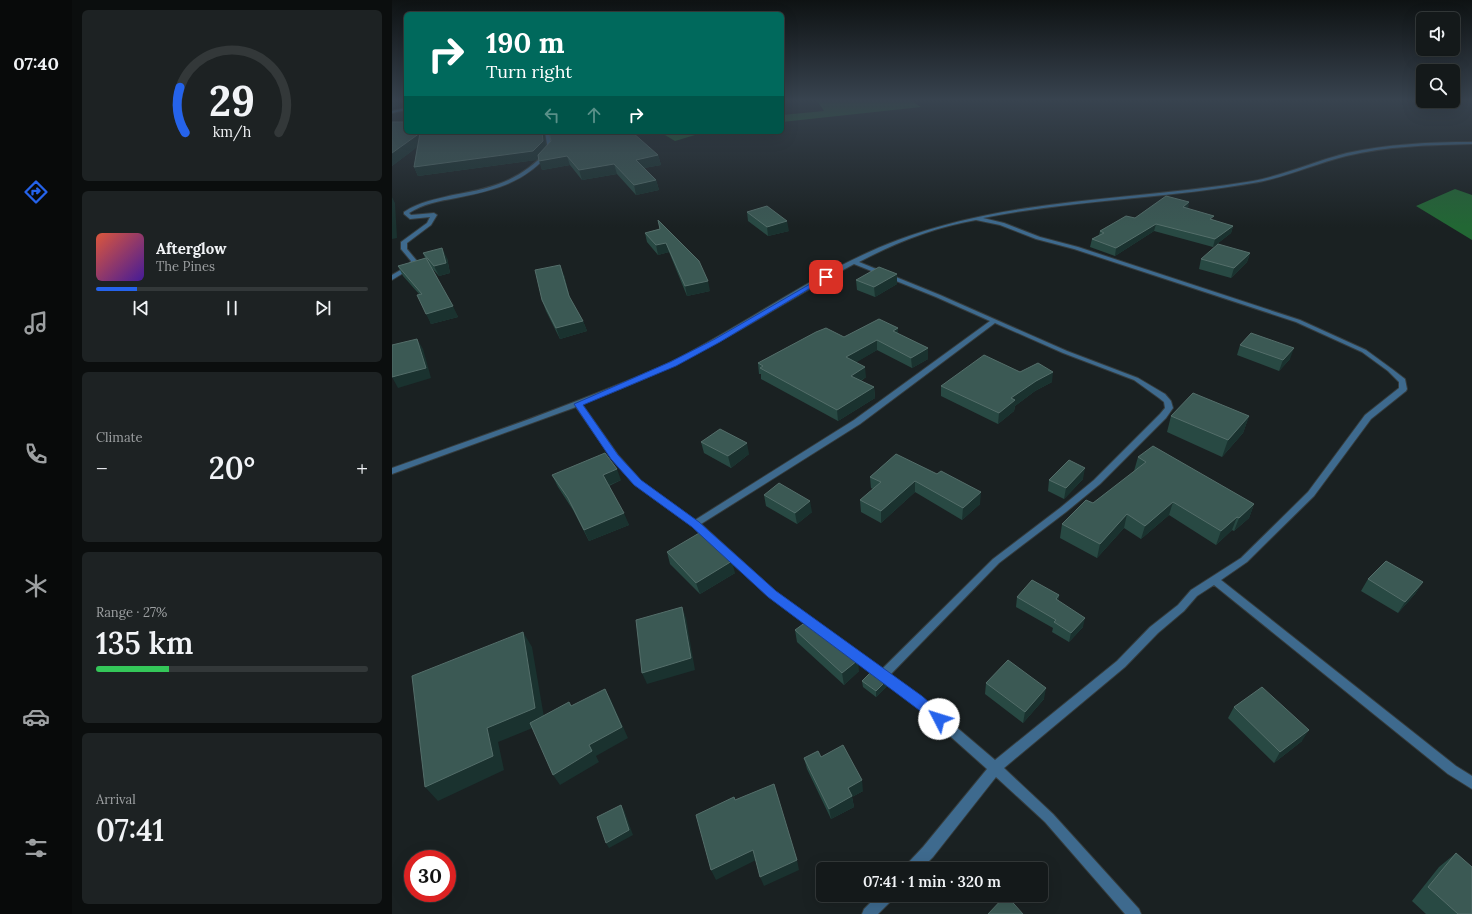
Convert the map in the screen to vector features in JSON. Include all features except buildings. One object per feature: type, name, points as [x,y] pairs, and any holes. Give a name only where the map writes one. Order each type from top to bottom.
[{"type":"street","points":[[392,278],[411,266],[414,261],[404,249],[404,242],[429,224],[434,215],[410,217],[406,213],[414,207],[428,202],[505,185],[526,174],[550,150],[549,142]]},
{"type":"street","points":[[392,471],[578,404],[673,364],[718,341],[812,284],[854,262],[927,231],[976,218],[1020,209],[1147,197],[1255,182],[1331,159],[1396,146],[1472,143]]},
{"type":"street","points":[[919,862],[995,768],[1121,664],[1154,630],[1181,608],[1194,594],[1244,560],[1310,494],[1368,417],[1403,389],[1402,381],[1364,351],[1298,321],[1076,248],[1038,238],[1002,224],[976,218]]},
{"type":"street","points":[[854,262],[938,296],[993,322],[1136,379],[1162,396],[1167,401],[1169,408],[1163,416],[1097,482],[996,561],[883,675]]},
{"type":"street","points":[[695,524],[857,422],[993,322]]},
{"type":"street","points":[[578,404],[615,457],[638,483],[695,524],[772,594],[917,700],[972,747],[1049,818],[1134,914]]},
{"type":"street","points":[[1214,580],[1300,646],[1452,770],[1472,783]]},
{"type":"street","points":[[869,914],[880,902]]},
{"type":"green space","points":[[1455,189],[1472,195],[1472,240],[1416,206]]},
{"type":"route","points":[[826,277],[718,341],[673,364],[578,404],[615,457],[638,483],[695,524],[772,594],[917,700],[939,719]]}]
